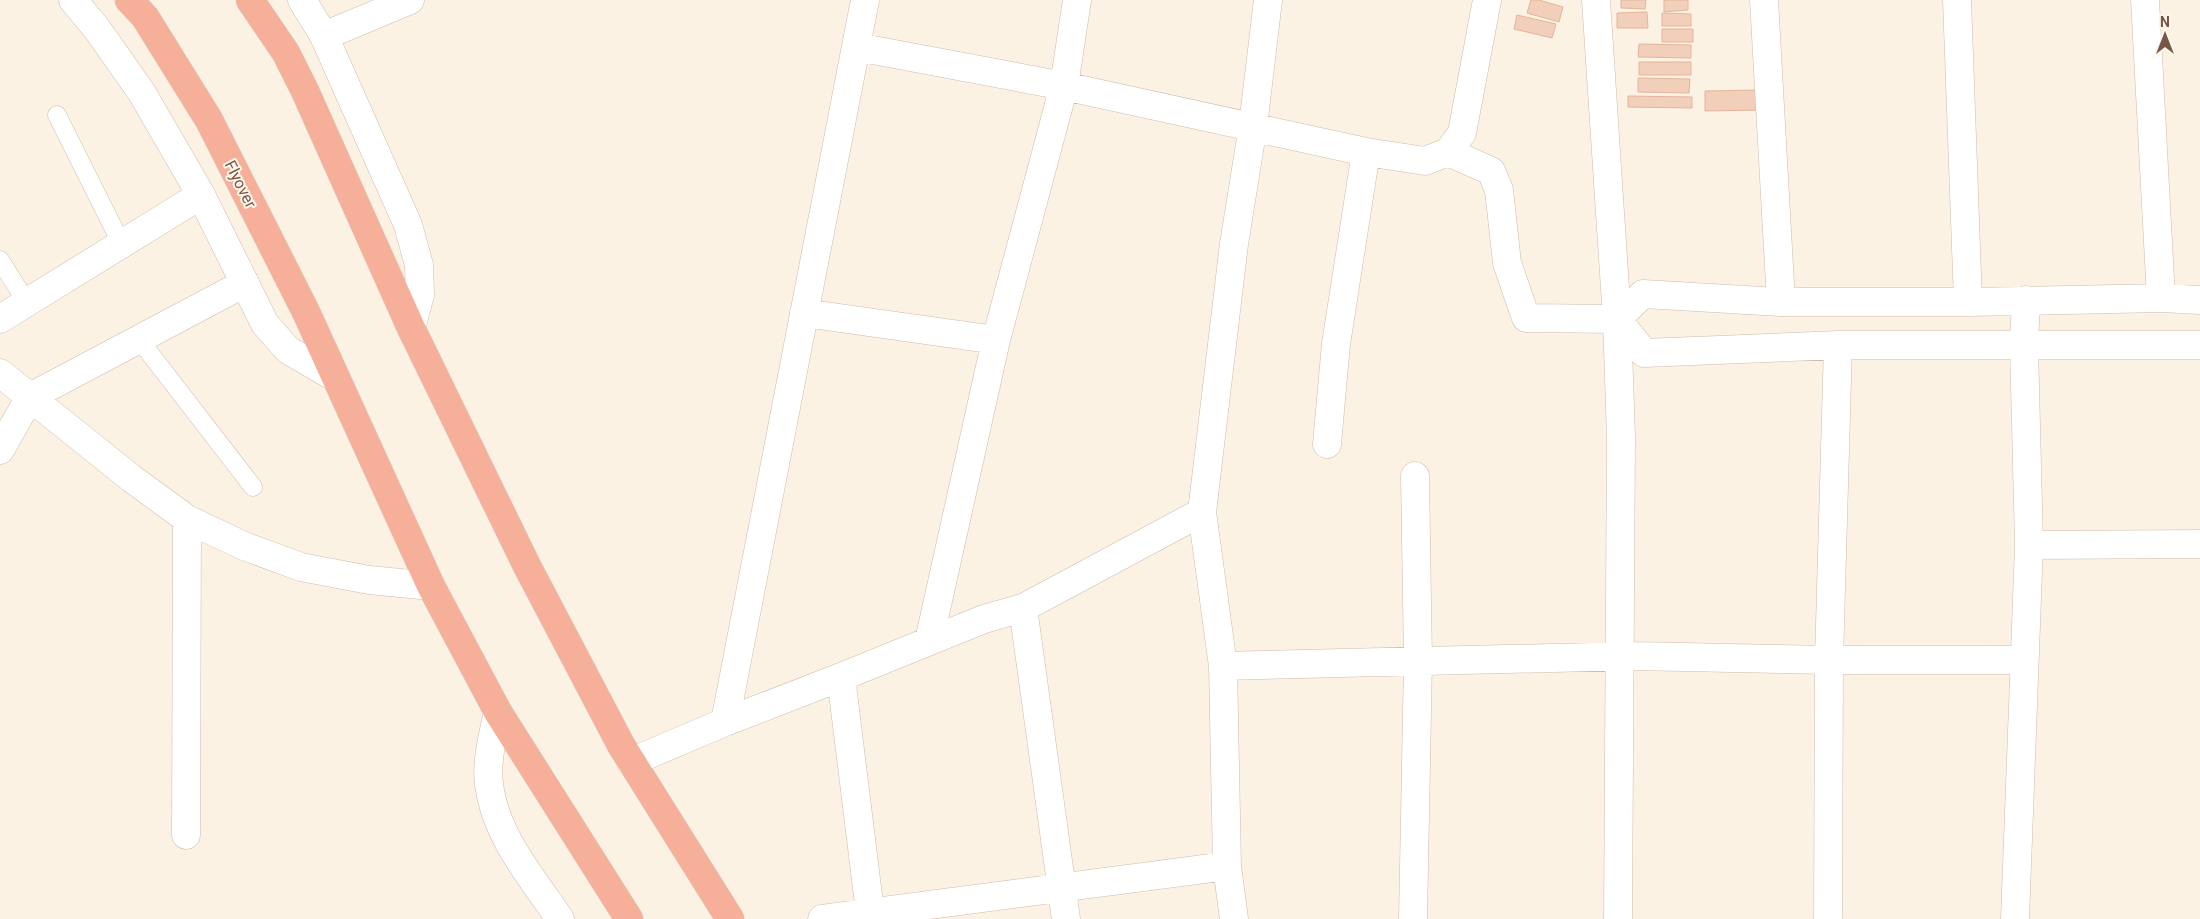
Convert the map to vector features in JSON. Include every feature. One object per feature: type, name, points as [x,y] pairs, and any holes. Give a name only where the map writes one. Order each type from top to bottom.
[{"type":"highway","points":[[250,0],[286,53],[411,328],[528,566],[631,762],[730,919]]},
{"type":"highway","name":"Flyover","points":[[137,9],[209,120],[306,312],[431,586],[498,712],[629,919]]},
{"type":"street","points":[[73,0],[97,29],[142,93],[201,195],[265,324],[288,350],[336,378]]},
{"type":"street","points":[[302,0],[324,36],[408,225],[419,265],[420,295],[411,328]]},
{"type":"street","points":[[725,722],[865,0]]},
{"type":"street","points":[[929,641],[996,340],[1064,86],[1077,0]]},
{"type":"street","points":[[1234,919],[1227,866],[1223,666],[1202,512],[1234,244],[1253,126],[1268,0]]},
{"type":"street","points":[[857,47],[1064,86],[1366,152],[1425,161],[1448,152],[1462,134],[1487,0]]},
{"type":"street","points":[[1596,0],[1617,319],[1621,437],[1618,919]]},
{"type":"street","points":[[1764,0],[1781,302]]},
{"type":"street","points":[[1957,0],[1968,302]]},
{"type":"street","points":[[2145,0],[2161,298]]},
{"type":"street","points":[[324,36],[405,1]]},
{"type":"street","points":[[1328,444],[1336,344],[1366,152]]},
{"type":"street","points":[[1448,152],[1491,171],[1499,190],[1507,262],[1526,318],[1617,319],[1643,294],[1781,302],[1968,302],[2161,298],[2200,300]]},
{"type":"street","points":[[0,319],[201,195]]},
{"type":"street","points":[[0,450],[30,397],[138,338],[245,283]]},
{"type":"street","points":[[2015,919],[2023,660],[2029,545],[2024,345],[2026,300]]},
{"type":"street","points":[[804,313],[996,340]]},
{"type":"street","points":[[1617,319],[1644,352],[1838,345],[2200,345]]},
{"type":"street","points":[[1828,919],[1829,660],[1838,345]]},
{"type":"street","points":[[0,373],[131,478],[187,519],[244,546],[301,567],[369,580],[431,586]]},
{"type":"street","points":[[1413,919],[1418,661],[1415,476]]},
{"type":"street","points":[[631,762],[725,722],[841,678],[984,619],[1023,608],[1202,512]]},
{"type":"street","points":[[186,835],[187,519]]},
{"type":"street","points":[[2029,545],[2200,544]]},
{"type":"street","points":[[1023,608],[1066,919]]},
{"type":"street","points":[[1223,666],[1619,658],[1633,656],[1829,660],[2023,660]]},
{"type":"street","points":[[841,678],[870,912]]},
{"type":"street","points":[[498,712],[490,751],[488,783],[495,813],[506,838],[560,919]]},
{"type":"street","points":[[822,919],[1061,886],[1227,866]]},
{"type":"lane","points":[[58,115],[121,243]]},
{"type":"lane","points":[[0,260],[27,303]]},
{"type":"lane","points":[[138,338],[252,488]]},
{"type":"building","points":[[1531,0],[1539,0],[1563,7],[1559,22],[1527,13]]},
{"type":"building","points":[[1621,0],[1646,0],[1645,9],[1621,8]]},
{"type":"building","points":[[1664,0],[1688,0],[1688,10],[1664,12]]},
{"type":"building","points":[[1647,12],[1648,28],[1617,28],[1617,13]]},
{"type":"building","points":[[1662,13],[1691,14],[1691,26],[1662,26]]},
{"type":"building","points":[[1517,15],[1556,24],[1552,38],[1514,29]]},
{"type":"building","points":[[1662,29],[1693,29],[1693,42],[1662,42]]},
{"type":"building","points":[[1639,44],[1691,45],[1691,58],[1638,57]]},
{"type":"building","points":[[1639,62],[1691,62],[1691,75],[1639,75]]},
{"type":"building","points":[[1638,78],[1690,79],[1689,93],[1638,92]]},
{"type":"building","points":[[1762,90],[1762,110],[1705,111],[1705,91]]},
{"type":"building","points":[[1628,96],[1692,97],[1692,108],[1628,107]]}]
